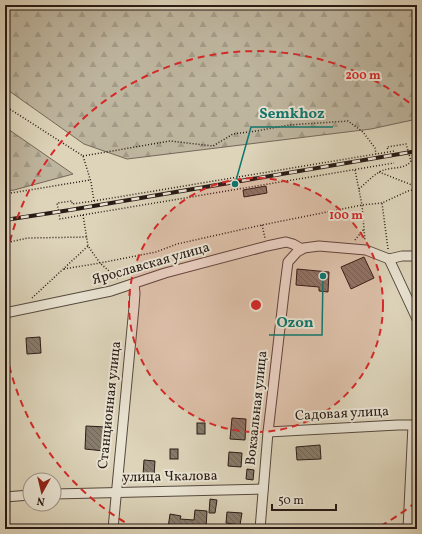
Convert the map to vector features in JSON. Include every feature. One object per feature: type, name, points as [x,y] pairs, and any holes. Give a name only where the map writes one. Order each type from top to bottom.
[{"type":"street","name":"Ярославская улица","points":[[5,313],[111,291],[165,273],[267,246],[286,242],[302,249]]},
{"type":"street","points":[[302,249],[318,246],[366,250],[389,259],[402,256],[417,256]]},
{"type":"street","name":"Вокзальная улица","points":[[260,529],[268,432],[288,262],[297,252],[302,249]]},
{"type":"street","points":[[389,259],[417,319]]},
{"type":"street","name":"Станционная улица","points":[[113,529],[134,307],[135,294],[132,285]]},
{"type":"street","points":[[408,529],[415,425]]},
{"type":"street","name":"Садовая улица","points":[[268,432],[367,426],[415,425]]},
{"type":"street","name":"улица Чкалова","points":[[62,494],[263,490]]},
{"type":"street","points":[[5,497],[22,496]]},
{"type":"path","points":[[5,106],[83,156],[94,201]]},
{"type":"path","points":[[83,156],[170,141],[214,146],[233,134],[290,125],[348,121],[363,132],[375,148],[376,154]]},
{"type":"path","points":[[359,189],[380,172],[405,166],[411,161],[406,144],[387,147],[388,152]]},
{"type":"path","points":[[394,151],[94,201],[72,204],[72,201],[58,204],[60,219],[394,163]]},
{"type":"path","points":[[355,170],[362,205],[366,250]]},
{"type":"path","points":[[380,172],[417,188]]},
{"type":"path","points":[[5,194],[90,180]]},
{"type":"path","points":[[64,269],[156,252],[178,244],[262,225],[362,205],[382,203],[417,188]]},
{"type":"path","points":[[382,203],[389,259]]},
{"type":"path","points":[[83,215],[88,246],[100,263],[121,282],[132,285]]},
{"type":"path","points":[[262,225],[267,246]]},
{"type":"path","points":[[347,249],[364,229]]},
{"type":"path","points":[[5,243],[28,238],[86,237]]},
{"type":"path","points":[[30,300],[88,246]]},
{"type":"green space","points":[[5,5],[417,5],[417,119],[371,129],[127,159],[84,144],[5,88]]},
{"type":"green space","points":[[5,127],[73,174],[14,190],[5,191]]},
{"type":"building","points":[[266,186],[267,193],[244,197],[243,190]]},
{"type":"building","points":[[364,257],[374,278],[351,289],[341,267]]},
{"type":"building","points":[[297,269],[329,272],[328,292],[319,291],[319,287],[296,285]]},
{"type":"building","points":[[40,337],[41,353],[27,354],[26,338]]},
{"type":"building","points":[[232,418],[246,419],[245,440],[230,439]]},
{"type":"building","points":[[197,423],[205,423],[205,434],[197,434]]},
{"type":"building","points":[[86,426],[106,427],[104,451],[85,449]]},
{"type":"building","points":[[320,445],[321,459],[297,460],[296,447]]},
{"type":"building","points":[[170,449],[178,449],[178,459],[170,459]]},
{"type":"building","points":[[229,452],[242,453],[241,467],[228,466]]},
{"type":"building","points":[[144,460],[155,461],[154,476],[143,475]]},
{"type":"building","points":[[247,469],[254,470],[253,480],[246,479]]},
{"type":"building","points":[[210,499],[217,500],[215,513],[209,513]]},
{"type":"building","points":[[195,510],[207,511],[206,529],[180,527],[179,529],[168,528],[170,514],[181,516],[180,519],[194,520]]},
{"type":"building","points":[[227,512],[242,513],[240,525],[226,523]]},
{"type":"railway","points":[[5,220],[417,151]]},
{"type":"place","name":"Semkhoz","points":[[235,184]]},
{"type":"place","name":"Ozon","points":[[323,276]]}]
